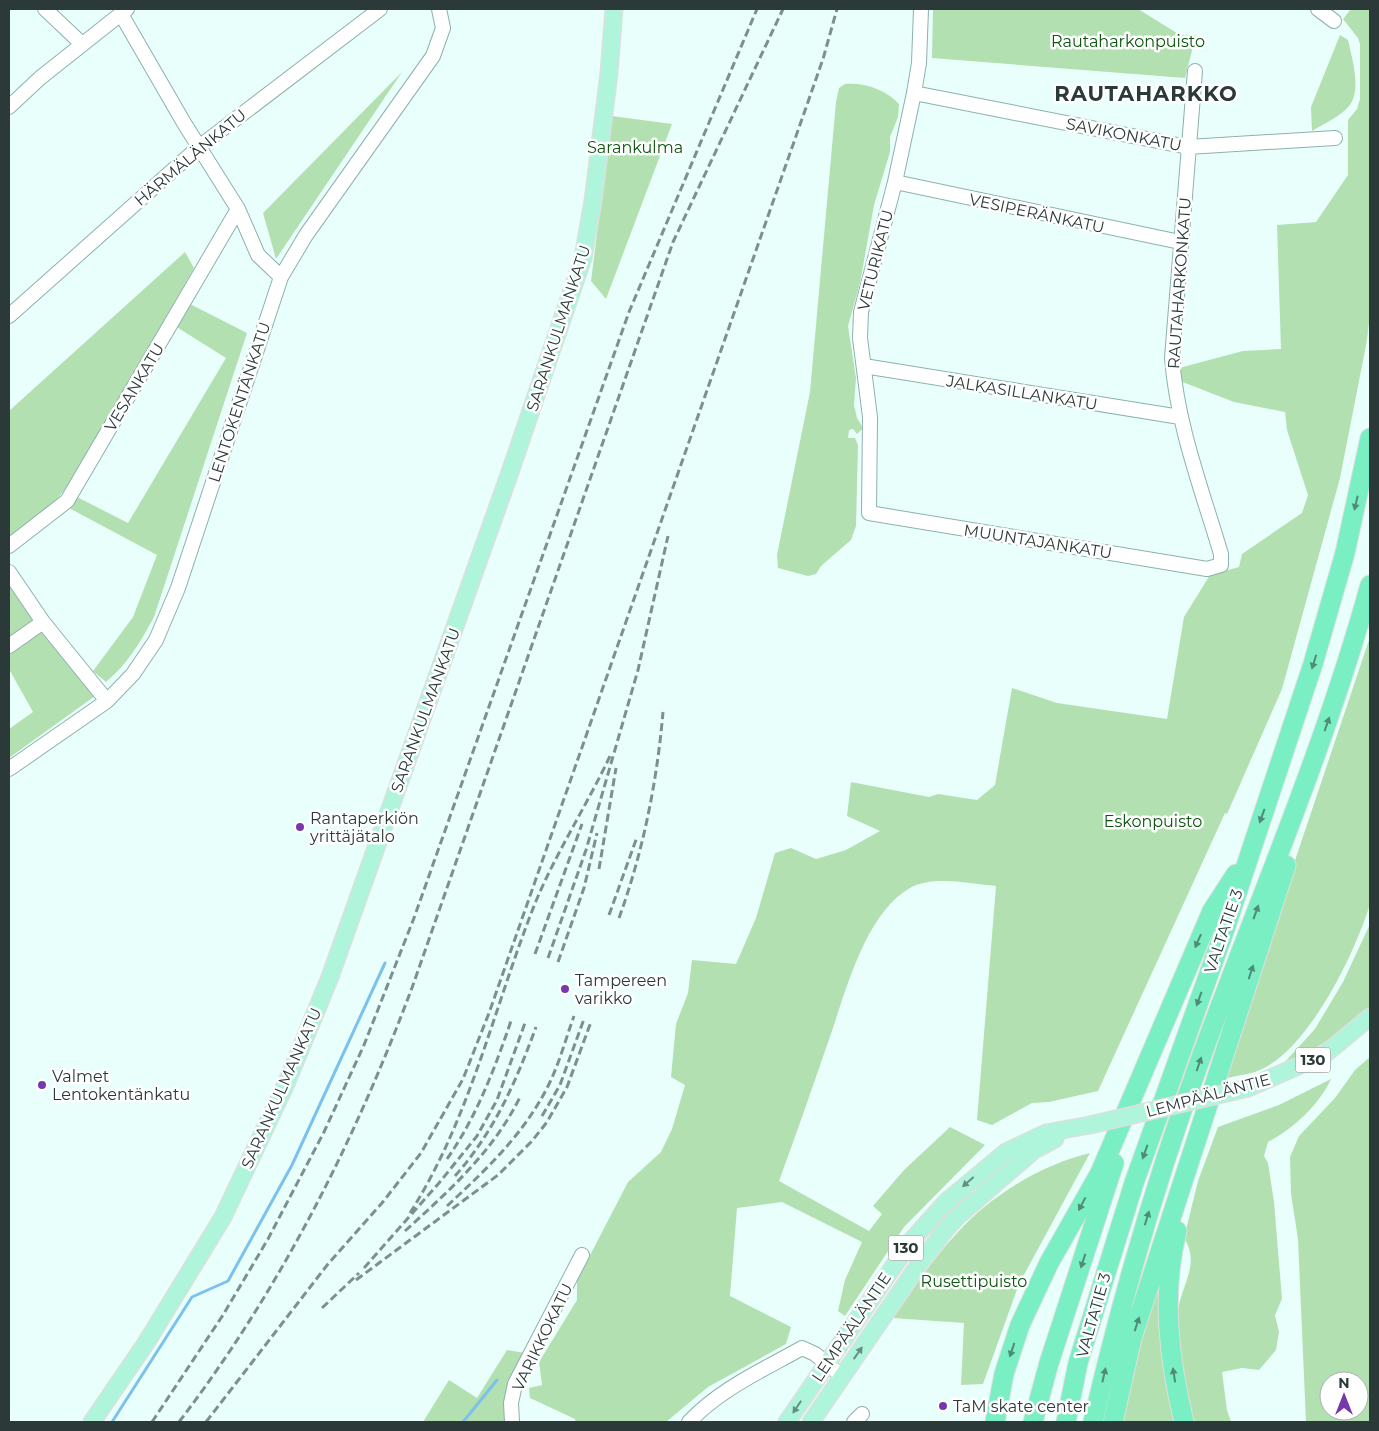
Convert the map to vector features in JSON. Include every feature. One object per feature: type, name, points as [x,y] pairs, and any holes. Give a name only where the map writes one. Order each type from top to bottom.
[{"type":"highway","name":"VALTATIE 3","points":[[1066,1422],[1078,1363],[1134,1183],[1225,929],[1313,664],[1345,553],[1370,438]]},
{"type":"highway","name":"VALTATIE 3","points":[[1093,1422],[1117,1319],[1170,1147],[1202,1055],[1311,770],[1355,642],[1370,585]]},
{"type":"highway","points":[[1113,1422],[1132,1338],[1199,1136],[1232,1028],[1308,801],[1311,770]]},
{"type":"highway","points":[[995,1422],[1004,1374],[1020,1325],[1049,1263],[1100,1173],[1212,911],[1249,854]]},
{"type":"highway","points":[[1033,1422],[1049,1362],[1146,1065]]},
{"type":"highway","points":[[1184,1422],[1169,1345],[1170,1274],[1175,1238],[1199,1136]]},
{"type":"highway","points":[[1058,1422],[1078,1363]]},
{"type":"main road","name":"SARANKULMANKATU","points":[[92,1422],[146,1343],[223,1217],[286,1084],[330,977],[512,466],[583,258],[593,201],[614,9]]},
{"type":"main road","name":"LEMPÄÄLÄNTIE","points":[[787,1422],[911,1241],[946,1202],[1006,1152],[1046,1133],[1090,1125],[1248,1088],[1325,1054],[1370,1017]]},
{"type":"main road","name":"LEMPÄÄLÄNTIE","points":[[811,1422],[920,1263],[958,1216],[1000,1182],[1033,1151],[1060,1136],[1090,1125]]},
{"type":"street","points":[[44,9],[82,44]]},
{"type":"street","name":"HÄRMÄLÄNKATU","points":[[9,316],[199,147],[380,9]]},
{"type":"street","name":"LENTOKENTÄNKATU","points":[[9,770],[107,702],[139,666],[164,622],[282,277],[306,234],[433,56],[443,28],[439,9]]},
{"type":"street","name":"VETURIKATU","points":[[869,513],[870,417],[860,338],[861,312],[895,182],[914,93],[919,63],[921,9]]},
{"type":"street","points":[[1318,9],[1334,22]]},
{"type":"street","points":[[9,107],[40,78],[124,11],[199,147],[238,209],[258,255],[282,277]]},
{"type":"street","name":"RAUTAHARKONKATU","points":[[1195,71],[1172,358],[1174,391],[1180,417],[1221,554],[1222,565],[1207,569]]},
{"type":"street","name":"SAVIKONKATU","points":[[914,93],[1188,147],[1335,138]]},
{"type":"street","name":"VESIPERÄNKATU","points":[[895,182],[1180,242]]},
{"type":"street","name":"VESANKATU","points":[[9,546],[67,501],[238,209]]},
{"type":"street","name":"JALKASILLANKATU","points":[[864,366],[1180,417]]},
{"type":"street","name":"MUUNTAJANKATU","points":[[869,513],[1207,569]]},
{"type":"street","points":[[9,572],[43,622],[107,702]]},
{"type":"street","points":[[9,646],[43,622]]},
{"type":"street","name":"VARIKKOKATU","points":[[512,1422],[511,1403],[516,1384],[582,1255]]},
{"type":"street","points":[[689,1422],[702,1408],[722,1394],[802,1348],[842,1376]]},
{"type":"green space","name":"Rautaharkonpuisto","points":[[933,9],[1138,9],[1180,35],[1196,35],[1185,78],[932,58]]},
{"type":"green space","name":"Eskonpuisto","points":[[1351,9],[1370,9],[1370,314],[1367,340],[1340,478],[1282,689],[1227,814],[1225,813],[1098,1091],[1049,1102],[1032,1103],[992,1125],[977,1120],[996,886],[941,881],[919,884],[910,888],[893,901],[879,918],[856,962],[779,1181],[869,1231],[882,1214],[873,1206],[904,1170],[950,1127],[985,1145],[904,1227],[845,1316],[838,1311],[845,1280],[862,1242],[782,1202],[737,1208],[730,1296],[791,1327],[786,1344],[708,1387],[666,1422],[576,1422],[575,1419],[530,1398],[529,1388],[542,1385],[539,1362],[577,1300],[577,1274],[584,1267],[628,1182],[661,1152],[672,1129],[685,1085],[671,1077],[676,1024],[688,993],[692,960],[736,964],[756,918],[775,853],[791,848],[816,859],[846,850],[880,831],[847,816],[851,782],[929,797],[938,794],[977,800],[995,785],[1012,688],[1057,703],[1167,719],[1184,617],[1210,575],[1239,567],[1242,554],[1302,513],[1308,495],[1287,430],[1285,412],[1234,402],[1180,381],[1179,368],[1243,351],[1281,349],[1277,225],[1316,222],[1348,175],[1348,120],[1357,109],[1360,99],[1360,44],[1358,38],[1343,19]]},
{"type":"green space","points":[[1340,35],[1348,40],[1354,65],[1355,92],[1353,100],[1341,114],[1312,131],[1311,107]]},
{"type":"green space","points":[[402,72],[276,259],[263,213]]},
{"type":"green space","points":[[845,84],[860,84],[875,88],[899,104],[898,117],[890,137],[890,152],[874,205],[860,283],[848,326],[856,378],[854,405],[857,418],[863,428],[857,434],[853,429],[849,430],[848,438],[855,438],[858,445],[856,526],[851,540],[821,566],[816,574],[808,576],[778,568],[777,555],[810,392],[836,102],[839,88]]},
{"type":"green space","name":"Sarankulma","points":[[612,116],[672,124],[606,299],[591,281]]},
{"type":"green space","points":[[185,252],[194,268],[71,481],[55,502],[9,539],[9,411]]},
{"type":"green space","points":[[188,303],[247,333],[154,617],[139,644],[106,682],[93,671],[133,617],[157,555],[69,508],[77,497],[128,523],[226,358],[175,326]]},
{"type":"green space","points":[[9,585],[35,620],[9,640]]},
{"type":"green space","points":[[44,631],[95,696],[9,758],[9,729],[33,712],[9,669],[9,651],[34,633]]},
{"type":"green space","points":[[1370,637],[1370,904],[1354,947],[1342,971],[1329,995],[1298,1039],[1281,1056],[1264,1068],[1227,1078],[1276,917]]},
{"type":"green space","points":[[1370,924],[1370,1007],[1329,1040],[1283,1064],[1315,1029],[1343,982]]},
{"type":"green space","points":[[1370,1057],[1370,1422],[1306,1422],[1298,1239],[1291,1194],[1290,1157],[1299,1136],[1335,1098],[1355,1070]]},
{"type":"green space","points":[[1331,1079],[1320,1098],[1296,1123],[1268,1142],[1264,1156],[1268,1163],[1274,1202],[1282,1299],[1275,1315],[1279,1332],[1276,1350],[1259,1370],[1242,1368],[1222,1372],[1227,1410],[1231,1422],[1192,1422],[1177,1325],[1180,1301],[1191,1257],[1184,1238],[1198,1181],[1218,1127],[1279,1105]]},
{"type":"green space","name":"Rusettipuisto","points":[[1090,1153],[1019,1284],[983,1384],[961,1385],[964,1323],[893,1318],[940,1253],[970,1219],[985,1206],[1018,1183],[1035,1174],[1053,1165]]},
{"type":"green space","points":[[1164,1259],[1178,1422],[1119,1422],[1122,1410]]},
{"type":"green space","points":[[507,1350],[526,1353],[504,1408],[504,1422],[423,1422],[449,1380],[477,1398]]},
{"type":"waterway","points":[[112,1422],[192,1297],[228,1281],[292,1165],[385,963]]},
{"type":"waterway","points":[[463,1422],[497,1380]]},
{"type":"railway","points":[[152,1422],[223,1315],[268,1239],[324,1132],[364,1045],[414,918],[629,312],[757,9]]},
{"type":"railway","points":[[179,1422],[216,1372],[282,1267],[340,1157],[366,1101],[413,985],[673,242],[783,9]]},
{"type":"railway","points":[[206,1422],[328,1264],[382,1203],[421,1153],[463,1079],[489,1013],[823,59],[837,9]]},
{"type":"railway","points":[[548,958],[586,850],[638,670],[668,536]]},
{"type":"railway","points":[[619,918],[628,893],[648,816],[663,712]]},
{"type":"railway","points":[[410,1213],[450,1139],[466,1100],[536,901],[553,864],[610,756]]},
{"type":"railway","points":[[599,869],[616,768]]},
{"type":"railway","points":[[535,954],[582,824]]},
{"type":"railway","points":[[558,962],[584,888],[597,833]]},
{"type":"railway","points":[[609,915],[637,837]]},
{"type":"railway","points":[[447,1206],[505,1148],[530,1117],[554,1074],[574,1016]]},
{"type":"railway","points":[[447,1159],[476,1109],[499,1055],[512,1018]]},
{"type":"railway","points":[[542,1116],[560,1085],[584,1019]]},
{"type":"railway","points":[[356,1280],[498,1175],[532,1141],[547,1122],[567,1087],[591,1022]]},
{"type":"railway","points":[[364,1268],[439,1183],[477,1136],[497,1100],[525,1023]]},
{"type":"railway","points":[[455,1176],[481,1142],[503,1106],[536,1027]]},
{"type":"railway","points":[[405,1231],[470,1169],[498,1134],[521,1095]]},
{"type":"railway","points":[[322,1308],[359,1273]]},
{"type":"place","name":"Rantaperkiön yrittäjätalo","points":[[300,827]]},
{"type":"place","name":"Tampereen varikko","points":[[565,989]]},
{"type":"place","name":"Valmet Lentokentänkatu","points":[[42,1085]]},
{"type":"place","name":"TaM skate center","points":[[943,1406]]},
{"type":"district","name":"RAUTAHARKKO","points":[[1146,94]]}]
